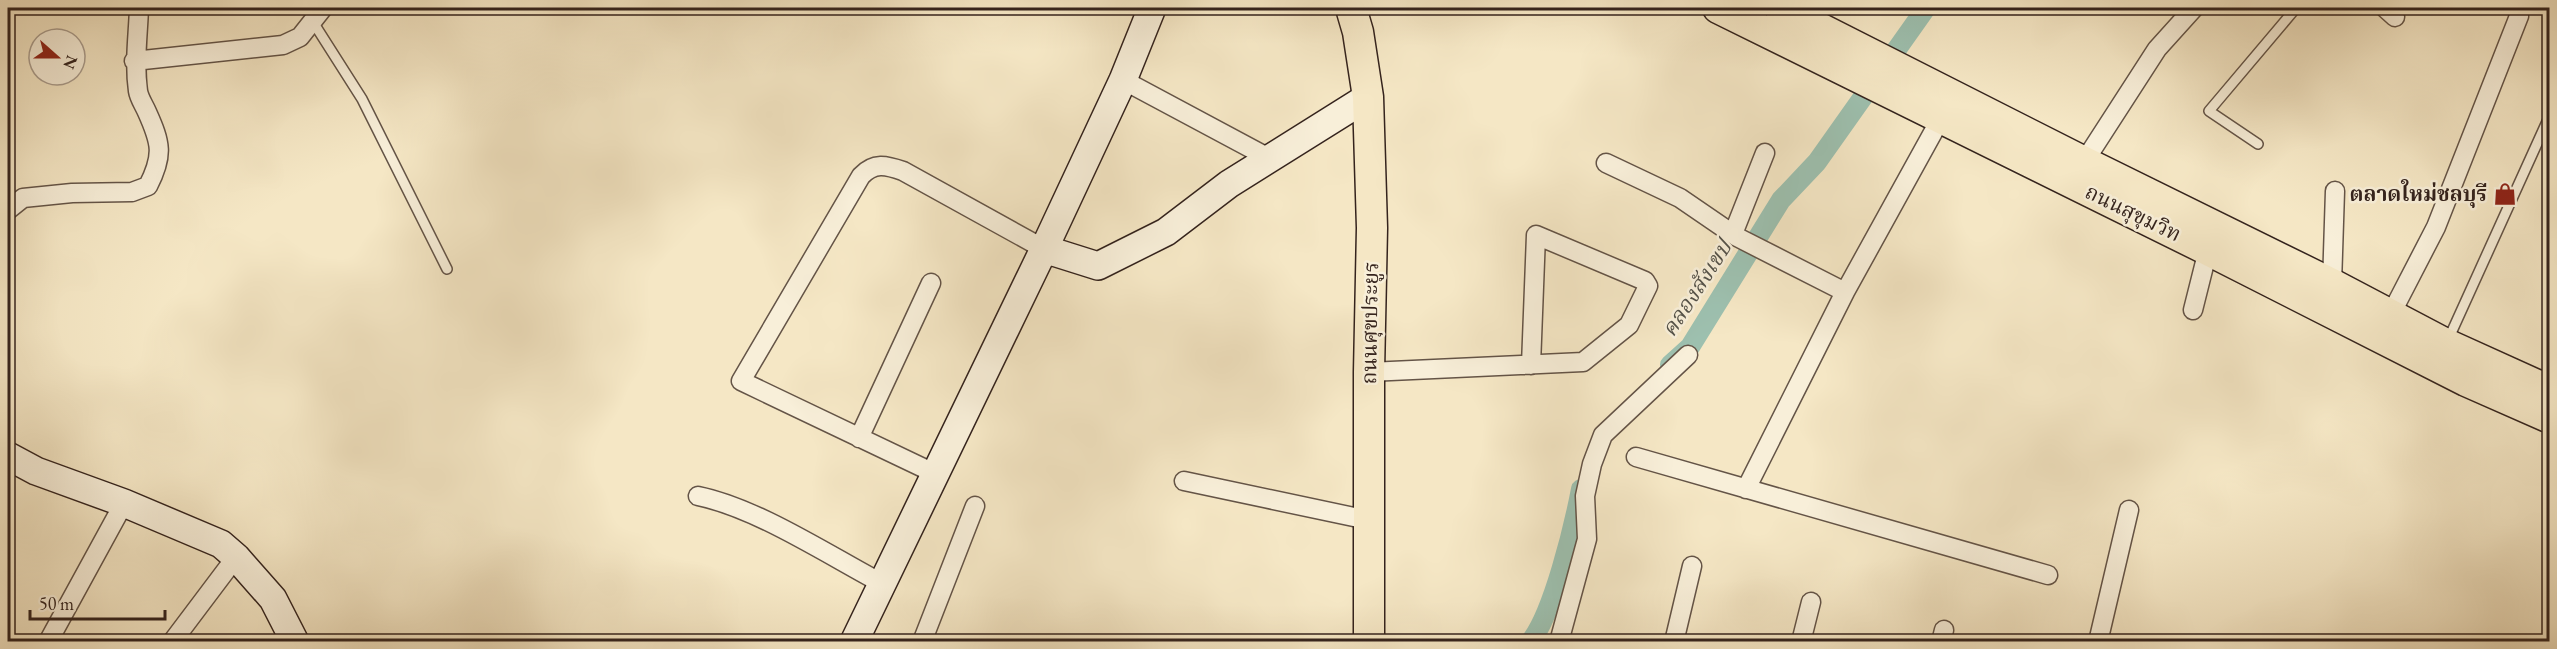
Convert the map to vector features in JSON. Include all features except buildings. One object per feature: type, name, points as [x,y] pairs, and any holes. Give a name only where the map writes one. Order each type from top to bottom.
[{"type":"main road","name":"ถนนศุขประยูร","points":[[1351,8],[1358,32],[1368,97],[1372,228],[1369,372],[1369,642]]},
{"type":"main road","name":"ถนนสุขุมวิท","points":[[1718,8],[1870,68],[1903,84],[2071,169],[2208,250],[2466,381],[2550,418]]},
{"type":"main road","name":"ถนนสุขุมวิท","points":[[1780,8],[1870,68]]},
{"type":"main road","name":"ถนนสุขุมวิท","points":[[1903,84],[1941,118],[2071,169],[2332,284],[2446,344],[2550,391]]},
{"type":"street","points":[[8,210],[23,198],[72,193],[132,192],[148,186],[158,168],[160,154],[157,135],[139,94],[134,61],[139,8]]},
{"type":"street","points":[[854,642],[1044,249],[1123,80],[1152,8]]},
{"type":"street","points":[[2071,169],[2157,49],[2194,8]]},
{"type":"street","points":[[134,61],[283,45],[300,37],[318,15]]},
{"type":"street","points":[[2391,314],[2436,227],[2519,16]]},
{"type":"street","points":[[1123,80],[1269,158]]},
{"type":"street","points":[[936,474],[741,381],[861,176],[870,167],[886,165],[903,171],[1044,249],[1098,266],[1166,232],[1229,184],[1368,97]]},
{"type":"street","points":[[1746,489],[1845,292],[1941,118]]},
{"type":"street","points":[[1735,235],[1765,153]]},
{"type":"street","points":[[1606,163],[1680,198],[1735,235],[1845,292]]},
{"type":"street","points":[[2332,284],[2335,191]]},
{"type":"street","points":[[1369,372],[1531,365],[1583,362],[1629,325],[1648,286],[1645,281],[1536,235],[1531,365]]},
{"type":"street","points":[[2193,310],[2208,250]]},
{"type":"street","points":[[859,438],[931,283]]},
{"type":"street","points":[[1549,642],[1561,633],[1587,539],[1585,496],[1592,464],[1603,435],[1688,355]]},
{"type":"street","points":[[8,456],[36,471],[124,503],[221,544],[236,557],[273,599],[291,640]]},
{"type":"street","points":[[1636,457],[2048,575]]},
{"type":"street","points":[[1184,481],[1368,520]]},
{"type":"street","points":[[698,496],[722,501],[764,520],[883,584]]},
{"type":"street","points":[[48,642],[124,503]]},
{"type":"street","points":[[922,642],[975,506]]},
{"type":"street","points":[[2098,642],[2129,510]]},
{"type":"street","points":[[172,642],[236,557]]},
{"type":"street","points":[[1674,642],[1692,566]]},
{"type":"street","points":[[1801,642],[1810,602]]},
{"type":"lane","points":[[2258,144],[2209,111],[2296,8]]},
{"type":"lane","points":[[318,15],[447,269]]},
{"type":"lane","points":[[2446,344],[2550,115]]},
{"type":"waterway","name":"คลองสังเขป","points":[[1670,365],[1690,347],[1781,200],[1817,162],[1926,8]]},
{"type":"waterway","name":"คลองสังเขป","points":[[1530,642],[1539,629],[1554,591],[1568,546],[1581,489]]},
{"type":"place","name":"ตลาดใหม่ชลบุรี","points":[[2505,194]]}]
